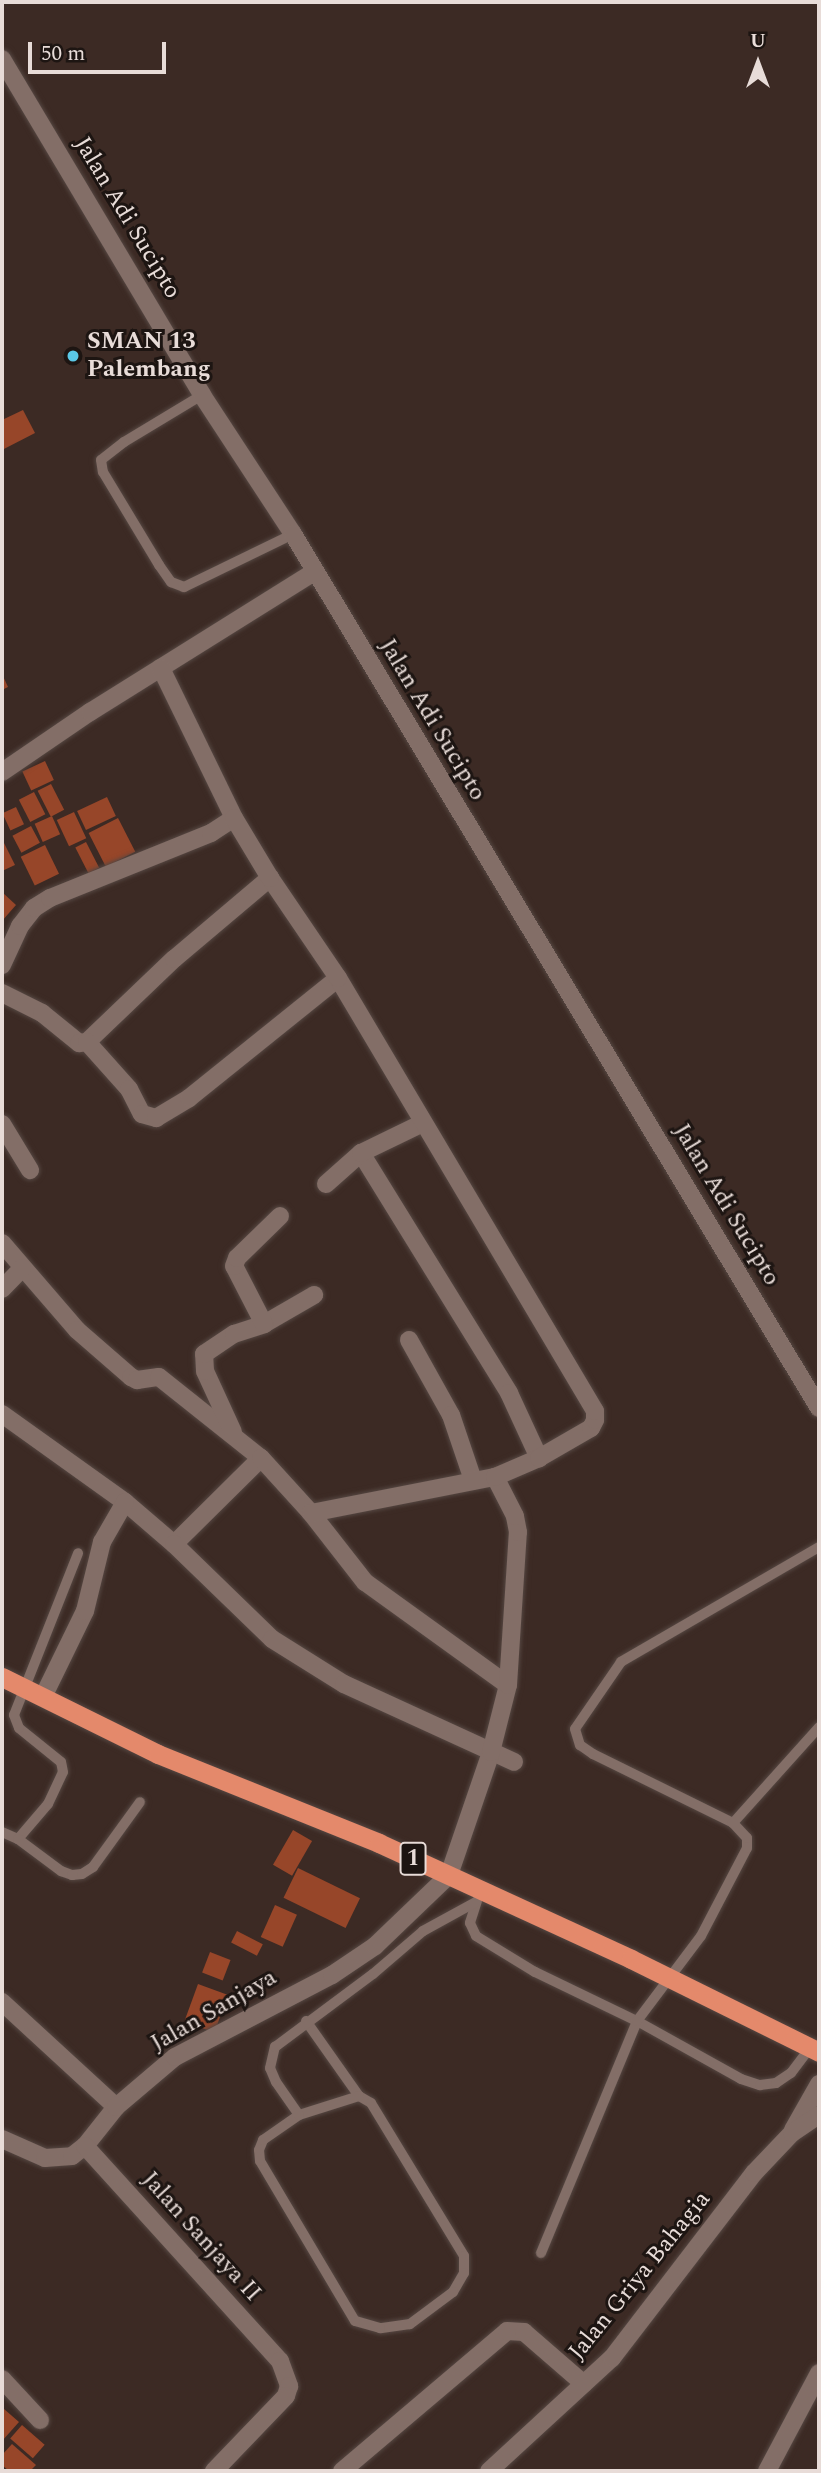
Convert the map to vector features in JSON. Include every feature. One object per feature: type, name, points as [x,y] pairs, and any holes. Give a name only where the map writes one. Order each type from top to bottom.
[{"type":"highway","name":"1","points":[[2,1677],[158,1754],[380,1843],[449,1875],[480,1896],[669,1977],[814,2050]]},
{"type":"street","name":"Jalan Adi Sucipto","points":[[2,59],[202,395],[293,534],[819,1408]]},
{"type":"street","points":[[2,772],[314,572]]},
{"type":"street","points":[[161,668],[234,818],[270,878],[338,978],[595,1411],[592,1428],[539,1458],[495,1477],[311,1513]]},
{"type":"street","points":[[2,965],[20,926],[34,908],[50,898],[211,833],[234,818]]},
{"type":"street","points":[[2,993],[42,1013],[79,1043],[87,1042],[143,987],[270,878]]},
{"type":"street","points":[[87,1042],[129,1089],[142,1114],[156,1118],[189,1098],[338,978]]},
{"type":"street","points":[[326,1184],[361,1153],[423,1122]]},
{"type":"street","points":[[2,1124],[30,1170]]},
{"type":"street","points":[[361,1153],[509,1393],[539,1458]]},
{"type":"street","points":[[264,1324],[234,1266],[237,1258],[280,1216]]},
{"type":"street","points":[[2,1243],[77,1330],[131,1377],[137,1380],[159,1377],[213,1421],[233,1432],[261,1458],[311,1513],[365,1582],[508,1685]]},
{"type":"street","points":[[2,1289],[22,1268]]},
{"type":"street","points":[[233,1432],[205,1371],[204,1354],[234,1334],[264,1324],[314,1295]]},
{"type":"street","points":[[410,1340],[451,1415],[473,1480]]},
{"type":"street","points":[[2,1415],[125,1502],[174,1544],[272,1639],[344,1684],[514,1762]]},
{"type":"street","points":[[174,1544],[261,1458]]},
{"type":"street","points":[[449,1875],[491,1752],[508,1685],[518,1532],[515,1516],[495,1477]]},
{"type":"street","points":[[43,1698],[85,1611],[102,1542],[125,1502]]},
{"type":"street","name":"Jalan Sanjaya","points":[[85,2146],[116,2107],[175,2057],[332,1975],[376,1946],[449,1875]]},
{"type":"street","points":[[2,2002],[116,2107]]},
{"type":"street","name":"Jalan Griya Bahagia","points":[[792,2133],[819,2084]]},
{"type":"street","name":"Jalan Griya Bahagia","points":[[489,2471],[612,2358],[754,2173],[792,2133],[819,2115]]},
{"type":"street","points":[[2,2139],[46,2158],[72,2156],[85,2146]]},
{"type":"street","name":"Jalan Sanjaya II","points":[[85,2146],[281,2361],[289,2386],[286,2396],[214,2471]]},
{"type":"street","points":[[342,2471],[507,2331],[524,2332],[584,2384]]},
{"type":"street","points":[[767,2471],[819,2373]]},
{"type":"street","points":[[2,2379],[40,2420]]},
{"type":"lane","points":[[202,395],[102,458],[103,472],[159,565],[171,582],[184,587],[293,534]]},
{"type":"lane","points":[[541,2253],[637,2021],[701,1936],[720,1905],[747,1848],[747,1838],[733,1823],[593,1754],[580,1745],[575,1729],[621,1662],[819,1547]]},
{"type":"lane","points":[[18,1839],[48,1804],[63,1772],[61,1762],[15,1722],[14,1715],[78,1553]]},
{"type":"lane","points":[[733,1823],[819,1727]]},
{"type":"lane","points":[[2,1832],[18,1839],[61,1871],[72,1875],[82,1874],[93,1867],[140,1802]]},
{"type":"lane","points":[[299,2115],[276,2082],[270,2058],[275,2047],[306,2021],[373,1974],[423,1931],[480,1896]]},
{"type":"lane","points":[[480,1896],[471,1923],[476,1936],[535,1972],[637,2021],[741,2080],[760,2085],[776,2083],[791,2073],[814,2050]]},
{"type":"lane","points":[[306,2021],[359,2096],[371,2103],[464,2256],[464,2273],[453,2292],[410,2324],[380,2328],[355,2321],[260,2161],[259,2150],[263,2140],[299,2115],[359,2096]]},
{"type":"building","points":[[23,410],[35,433],[2,450],[2,420]]},
{"type":"building","points":[[2,674],[8,687],[2,690]]},
{"type":"building","points":[[45,761],[54,780],[31,791],[22,772]]},
{"type":"building","points":[[51,784],[64,810],[51,817],[38,791]]},
{"type":"building","points":[[34,792],[45,814],[30,822],[19,800]]},
{"type":"building","points":[[107,797],[116,816],[86,830],[77,811]]},
{"type":"building","points":[[16,807],[24,824],[10,831],[2,813]]},
{"type":"building","points":[[74,812],[86,838],[69,846],[57,820]]},
{"type":"building","points":[[52,816],[60,834],[43,842],[35,824]]},
{"type":"building","points":[[118,818],[135,852],[106,867],[89,833]]},
{"type":"building","points":[[31,826],[40,843],[21,853],[12,836]]},
{"type":"building","points":[[86,842],[99,868],[88,873],[75,847]]},
{"type":"building","points":[[4,843],[15,865],[2,871],[2,844]]},
{"type":"building","points":[[45,845],[59,874],[35,886],[21,857]]},
{"type":"building","points":[[2,892],[16,905],[2,921]]},
{"type":"building","points":[[293,1830],[312,1841],[292,1876],[273,1865]]},
{"type":"building","points":[[298,1868],[360,1898],[346,1928],[284,1898]]},
{"type":"building","points":[[275,1905],[297,1915],[283,1947],[261,1937]]},
{"type":"building","points":[[237,1931],[263,1944],[257,1956],[231,1943]]},
{"type":"building","points":[[210,1952],[231,1960],[223,1980],[202,1973]]},
{"type":"building","points":[[198,1984],[228,1995],[214,2033],[184,2022]]},
{"type":"building","points":[[4,2409],[19,2422],[2,2441],[2,2411]]},
{"type":"building","points":[[22,2425],[45,2445],[33,2458],[10,2439]]},
{"type":"building","points":[[12,2444],[36,2465],[30,2471],[9,2471],[2,2465],[2,2455]]},
{"type":"place","name":"SMAN 13 Palembang","points":[[73,356]]}]
